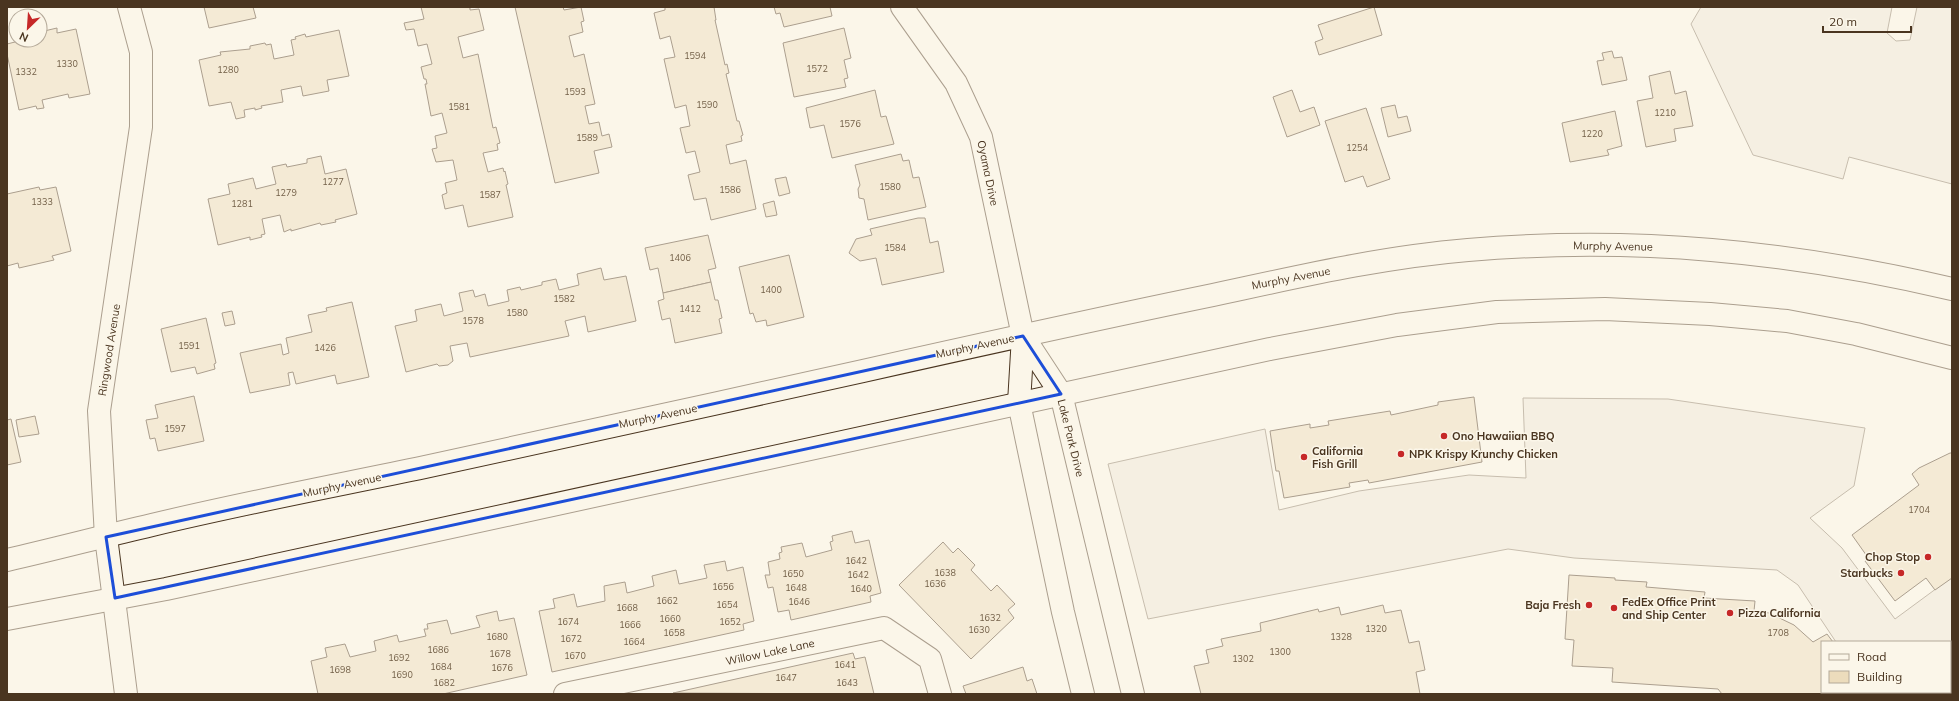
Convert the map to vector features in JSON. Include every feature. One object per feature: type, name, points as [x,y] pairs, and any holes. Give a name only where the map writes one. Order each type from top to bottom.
[{"type":"main road","name":"Ringwood Avenue","points":[[126,694],[115,598],[106,537],[99,411],[141,127],[141,52],[129,7]]},
{"type":"main road","name":"Oyama Drive","points":[[902,7],[956,83],[981,137],[1023,336]]},
{"type":"main road","name":"Murphy Avenue","points":[[7,560],[153,525],[1302,276],[1383,261],[1463,250],[1523,246],[1613,244],[1702,248],[1782,256],[1849,267],[1952,289]]},
{"type":"main road","points":[[7,619],[197,582],[1270,349],[1397,325],[1497,312],[1605,308],[1710,314],[1779,321],[1856,334],[1952,358]]},
{"type":"main road","name":"Lake Park Drive","points":[[1023,336],[1061,394],[1134,694]]},
{"type":"main road","points":[[1023,336],[1019,403],[1063,612],[1083,694]]},
{"type":"main road","name":"Willow Lake Lane","points":[[565,694],[884,628],[930,659],[940,694]]},
{"type":"highlighted area","points":[[1023,336],[1061,394],[115,598],[106,537]]},
{"type":"shaded area","points":[[1701,7],[1892,7],[1887,33],[1896,41],[1910,40],[1917,7],[1952,7],[1952,184],[1849,157],[1843,179],[1753,155],[1691,24]]},
{"type":"shaded area","points":[[1523,398],[1668,399],[1865,428],[1854,486],[1810,518],[1842,548],[1895,619],[1952,577],[1952,694],[1904,693],[1951,693],[1951,641],[1835,641],[1798,585],[1777,570],[1574,558],[1508,549],[1148,619],[1108,464],[1265,429],[1279,510],[1359,491],[1469,475],[1526,478]]},
{"type":"building","points":[[204,7],[253,7],[256,18],[209,28]]},
{"type":"building","points":[[421,7],[468,7],[470,10],[479,9],[484,30],[458,37],[463,58],[478,54],[493,128],[496,127],[500,143],[497,144],[498,150],[483,153],[488,172],[503,168],[504,172],[505,171],[508,184],[506,185],[513,217],[468,227],[463,205],[445,209],[442,195],[447,193],[445,183],[457,180],[453,160],[436,162],[432,149],[437,148],[435,136],[447,133],[442,113],[431,116],[425,84],[427,84],[426,79],[424,79],[421,67],[432,64],[427,44],[418,46],[414,29],[406,30],[404,23],[424,19]]},
{"type":"building","points":[[515,7],[563,7],[564,10],[581,7],[584,21],[581,22],[583,32],[569,36],[574,57],[584,54],[595,104],[585,106],[589,124],[599,122],[602,136],[609,134],[612,147],[594,151],[599,173],[555,183]]},
{"type":"building","points":[[665,7],[714,7],[715,20],[725,65],[727,64],[729,73],[726,74],[737,121],[739,121],[743,135],[741,136],[742,141],[726,145],[730,164],[746,160],[756,209],[711,220],[706,198],[694,200],[688,175],[700,172],[695,151],[686,153],[680,128],[690,126],[686,105],[675,108],[664,59],[675,57],[670,36],[660,39],[654,13],[665,10]]},
{"type":"building","points":[[774,7],[830,7],[832,16],[784,27],[780,13],[776,14]]},
{"type":"building","points":[[1374,7],[1382,35],[1319,55],[1315,42],[1323,39],[1318,25]]},
{"type":"building","points":[[57,28],[57,33],[76,29],[90,94],[69,98],[68,94],[42,100],[44,108],[37,109],[36,106],[19,110],[7,54],[7,44],[8,48],[48,48],[48,30]]},
{"type":"building","points":[[844,28],[851,58],[844,60],[848,78],[844,79],[846,87],[794,97],[783,43]]},
{"type":"building","points":[[339,30],[349,76],[327,80],[329,91],[303,96],[301,86],[281,90],[283,102],[261,106],[262,108],[255,110],[255,108],[244,110],[245,117],[236,119],[231,102],[209,106],[199,60],[221,55],[220,52],[250,49],[250,46],[265,43],[266,45],[271,44],[274,59],[294,55],[291,40],[296,39],[295,37],[305,34],[306,37]]},
{"type":"building","points":[[1612,51],[1614,58],[1622,57],[1627,80],[1602,85],[1597,61],[1604,60],[1602,53]]},
{"type":"building","points":[[1670,71],[1675,94],[1686,91],[1693,126],[1674,129],[1676,141],[1646,147],[1637,101],[1653,98],[1649,76]]},
{"type":"building","points":[[875,90],[881,117],[886,116],[894,144],[832,158],[824,125],[810,128],[806,108]]},
{"type":"building","points":[[1292,90],[1300,112],[1314,107],[1320,125],[1287,137],[1273,97]]},
{"type":"building","points":[[1395,105],[1398,118],[1407,116],[1411,131],[1388,137],[1381,108]]},
{"type":"building","points":[[1366,108],[1390,179],[1367,187],[1363,176],[1345,182],[1325,121]]},
{"type":"building","points":[[1615,111],[1622,146],[1607,150],[1609,155],[1570,162],[1562,123]]},
{"type":"building","points":[[901,154],[903,161],[909,160],[913,178],[919,177],[926,207],[868,220],[864,199],[859,198],[858,189],[860,185],[855,165]]},
{"type":"building","points":[[321,156],[325,174],[346,169],[357,214],[335,220],[336,222],[321,225],[320,223],[291,231],[291,229],[284,232],[280,215],[262,219],[265,234],[261,235],[262,237],[250,240],[250,237],[218,245],[208,199],[230,194],[228,184],[253,178],[256,189],[276,184],[272,167],[286,164],[287,167],[307,163],[307,159]]},
{"type":"building","points":[[786,177],[790,193],[779,196],[775,179]]},
{"type":"building","points":[[39,187],[40,190],[56,187],[71,251],[52,256],[54,260],[19,268],[18,263],[7,266],[7,194]]},
{"type":"building","points":[[774,201],[777,215],[766,217],[763,204]]},
{"type":"building","points":[[918,218],[925,218],[930,243],[938,241],[944,272],[882,285],[876,258],[860,261],[849,253],[856,239],[872,235],[870,229]]},
{"type":"building","points":[[708,235],[716,268],[708,270],[711,282],[663,293],[658,268],[650,270],[645,248]]},
{"type":"building","points":[[789,255],[804,317],[767,326],[766,320],[756,322],[753,313],[750,314],[739,267]]},
{"type":"building","points":[[601,268],[604,280],[626,276],[636,321],[588,332],[585,316],[565,321],[569,336],[470,357],[467,343],[450,346],[453,361],[448,365],[439,366],[437,364],[406,372],[395,326],[417,321],[415,310],[441,304],[444,316],[463,311],[459,293],[473,290],[475,297],[485,294],[488,306],[509,301],[507,290],[520,287],[521,290],[542,285],[542,282],[556,279],[559,290],[579,285],[577,274]]},
{"type":"building","points":[[711,282],[715,300],[718,300],[722,318],[719,319],[722,333],[675,343],[670,318],[662,320],[658,301],[664,299],[663,293]]},
{"type":"building","points":[[352,302],[369,377],[337,384],[335,375],[296,384],[293,372],[288,373],[290,385],[250,393],[240,353],[281,344],[283,355],[289,353],[286,338],[312,332],[308,315],[327,311],[326,308]]},
{"type":"building","points":[[232,311],[235,324],[225,326],[222,313]]},
{"type":"building","points":[[206,318],[216,363],[214,364],[215,369],[197,374],[195,367],[171,372],[161,329]]},
{"type":"building","points":[[194,396],[204,441],[158,451],[155,438],[150,439],[146,420],[158,418],[155,405]]},
{"type":"building","points":[[1474,397],[1482,462],[1369,483],[1368,480],[1349,483],[1350,487],[1284,498],[1279,471],[1276,471],[1270,431],[1310,424],[1310,428],[1329,425],[1328,421],[1390,411],[1391,415],[1438,405],[1438,402]]},
{"type":"building","points":[[35,416],[39,434],[19,437],[16,420]]},
{"type":"building","points":[[11,419],[21,462],[7,465],[7,420]]},
{"type":"building","points":[[1952,453],[1952,578],[1935,590],[1926,578],[1895,601],[1865,561],[1869,559],[1852,535],[1919,485],[1912,474],[1919,468]]},
{"type":"building","points":[[852,531],[855,543],[869,540],[881,593],[870,596],[871,602],[791,620],[789,610],[778,612],[773,587],[768,588],[765,575],[770,575],[768,562],[780,559],[779,553],[782,552],[781,547],[802,543],[806,557],[832,550],[830,542],[833,541],[832,536]]},
{"type":"building","points":[[943,542],[953,553],[958,548],[975,565],[971,570],[991,591],[997,585],[1015,604],[1008,610],[1014,618],[971,659],[899,585]]},
{"type":"building","points":[[725,561],[727,571],[743,567],[754,621],[743,624],[744,630],[552,672],[539,611],[555,608],[553,599],[574,594],[577,607],[605,601],[604,586],[625,582],[627,593],[654,586],[652,576],[676,570],[679,584],[707,578],[704,565]]},
{"type":"building","points":[[1569,575],[1647,582],[1646,587],[1705,592],[1704,598],[1755,601],[1754,611],[1769,613],[1794,625],[1813,642],[1827,634],[1832,641],[1821,641],[1821,693],[1884,694],[1722,694],[1718,689],[1612,682],[1613,668],[1572,666],[1574,640],[1565,639]]},
{"type":"building","points":[[1383,605],[1385,613],[1401,610],[1409,643],[1419,641],[1425,670],[1416,672],[1420,694],[1201,694],[1194,666],[1209,663],[1206,650],[1223,646],[1221,639],[1261,631],[1260,623],[1318,609],[1319,612],[1339,607],[1341,615]]},
{"type":"building","points":[[497,611],[499,621],[514,618],[527,675],[443,694],[318,694],[311,661],[327,657],[325,648],[345,644],[350,657],[376,651],[374,641],[397,635],[399,642],[426,636],[424,629],[428,629],[427,624],[447,620],[451,634],[480,627],[476,616]]},
{"type":"building","points":[[853,653],[855,659],[865,657],[874,694],[673,693]]},
{"type":"building","points":[[1023,667],[1027,681],[1032,679],[1037,694],[966,694],[963,686]]},
{"type":"place","name":"Ono Hawaiian BBQ","points":[[1444,436]]},
{"type":"place","name":"NPK Krispy Krunchy Chicken","points":[[1401,454]]},
{"type":"place","name":"California Fish Grill","points":[[1304,457]]},
{"type":"place","name":"Chop Stop","points":[[1928,557]]},
{"type":"place","name":"Starbucks","points":[[1901,573]]},
{"type":"place","name":"Baja Fresh","points":[[1589,605]]},
{"type":"place","name":"FedEx Office Print and Ship Center","points":[[1614,608]]},
{"type":"place","name":"Pizza California","points":[[1730,613]]}]
